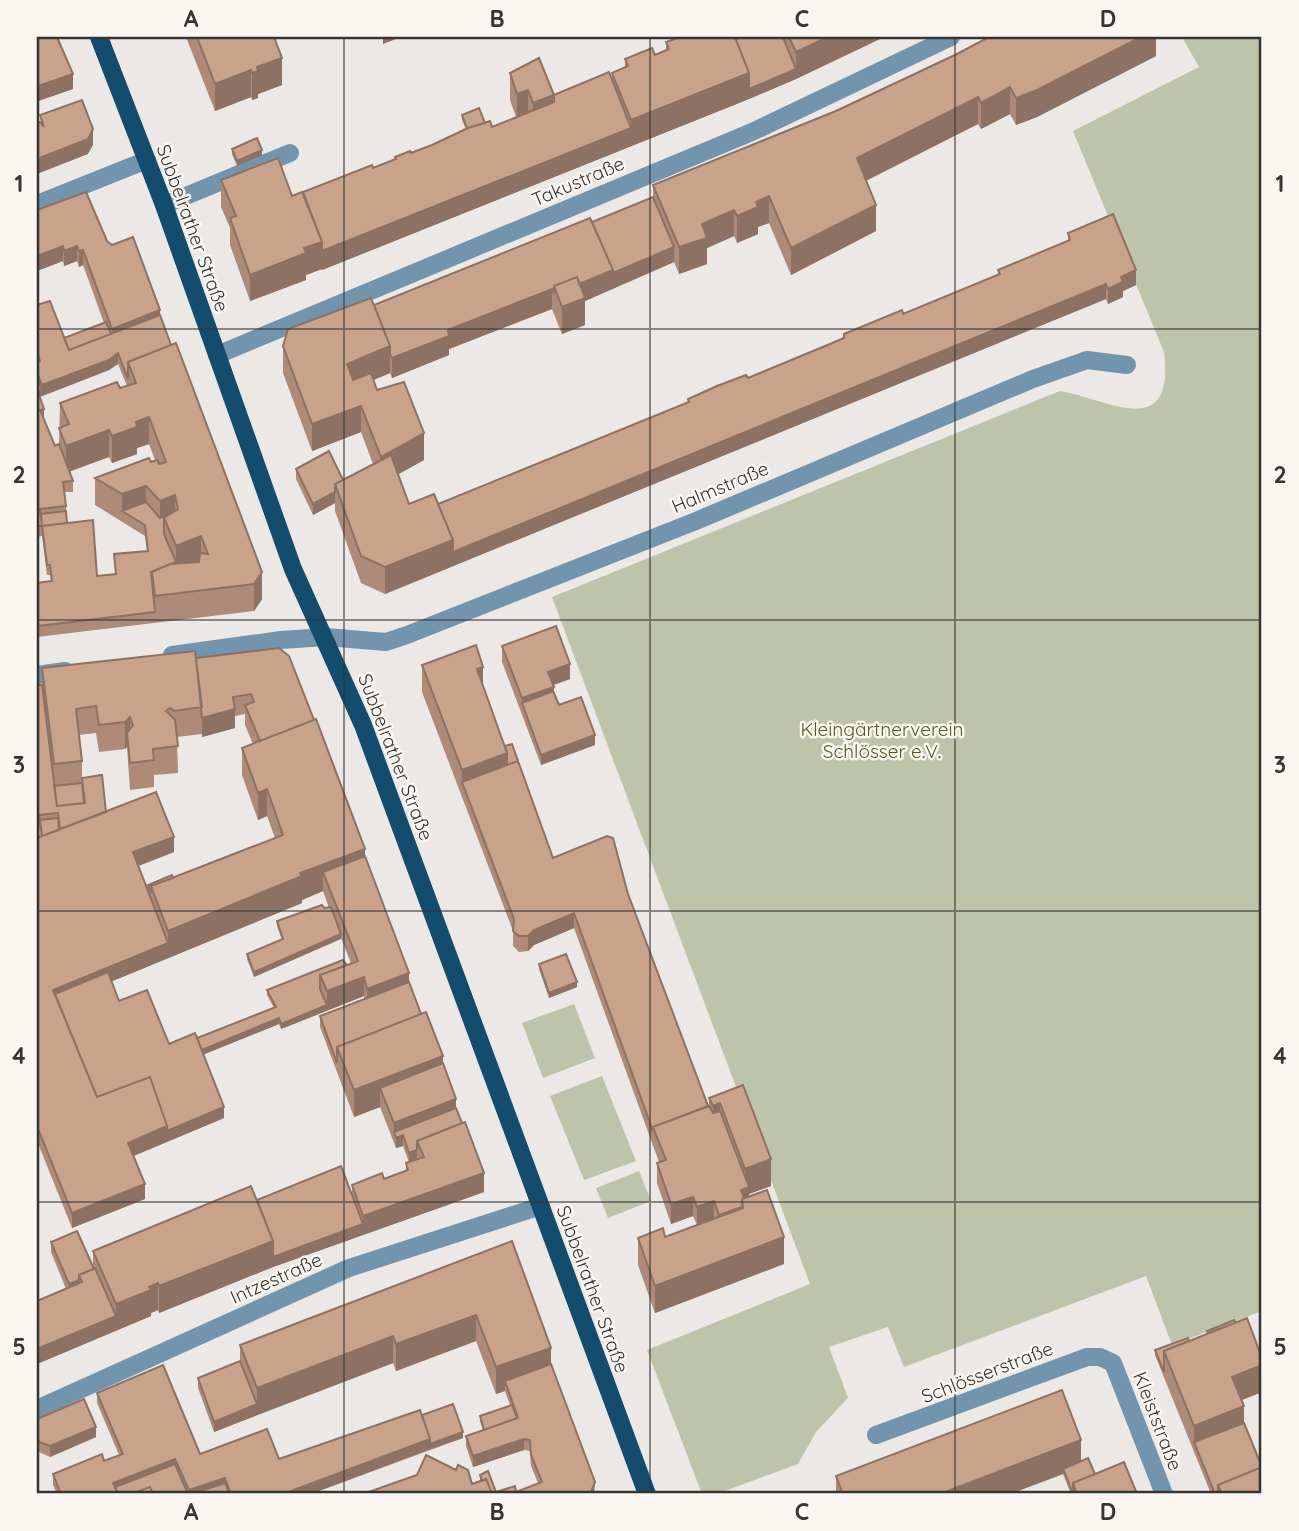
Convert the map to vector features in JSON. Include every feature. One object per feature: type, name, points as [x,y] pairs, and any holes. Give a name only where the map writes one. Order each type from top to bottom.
[{"type":"main road","name":"Subbelrather Straße","points":[[99,37],[164,205],[293,569],[326,637],[363,725],[647,1494]]},
{"type":"street","name":"Takustraße","points":[[217,355],[752,132],[951,37]]},
{"type":"street","points":[[164,205],[290,153]]},
{"type":"street","points":[[37,204],[147,160]]},
{"type":"street","name":"Halmstraße","points":[[160,657],[281,639],[326,637],[386,642],[695,521],[1033,379],[1087,360],[1127,365]]},
{"type":"street","points":[[37,675],[78,669]]},
{"type":"street","name":"Intzestraße","points":[[37,1409],[349,1268],[541,1206]]},
{"type":"street","name":"Schlösserstraße","points":[[876,1435],[1087,1357],[1100,1357],[1113,1363]]},
{"type":"street","name":"Kleiststraße","points":[[1113,1363],[1164,1494]]},
{"type":"green space","name":"Kleingärtnerverein Schlösser e.V.","points":[[1182,37],[1262,37],[1262,1311],[1172,1345],[1146,1276],[904,1367],[888,1327],[829,1347],[848,1398],[816,1432],[798,1464],[717,1494],[702,1494],[647,1350],[810,1284],[552,597],[1060,391],[1134,409],[1149,406],[1159,398],[1165,380],[1164,352],[1073,131],[1199,67]]},
{"type":"green space","points":[[574,1004],[595,1058],[543,1078],[522,1023]]},
{"type":"green space","points":[[602,1076],[636,1161],[584,1180],[550,1096]]},
{"type":"green space","points":[[639,1171],[651,1201],[608,1218],[596,1188]]},
{"type":"building","points":[[37,37],[57,37],[73,74],[38,86]]},
{"type":"building","points":[[197,37],[274,37],[282,58],[257,67],[258,71],[252,73],[251,70],[215,84]]},
{"type":"building","points":[[680,37],[735,37],[749,73],[631,120],[612,73],[628,66],[625,59],[652,48],[655,55],[669,49],[666,42]]},
{"type":"building","points":[[735,37],[783,37],[796,69],[749,89],[749,73]]},
{"type":"building","points":[[789,37],[828,37],[796,52]]},
{"type":"building","points":[[989,37],[1141,37],[1016,98],[1010,87],[981,103],[978,97],[857,158],[876,205],[791,248],[769,196],[756,202],[758,207],[737,216],[734,210],[702,224],[707,238],[679,247],[653,185],[836,111]]},
{"type":"building","points":[[539,58],[554,95],[533,103],[528,90],[517,94],[510,73]]},
{"type":"building","points":[[609,72],[631,128],[322,251],[322,242],[303,192],[372,165],[373,168],[468,128],[490,121],[492,127],[554,102],[554,95]]},
{"type":"building","points":[[82,100],[93,129],[88,139],[37,159],[37,123],[40,122],[44,127],[40,115]]},
{"type":"building","points":[[479,108],[485,123],[467,128],[462,115]]},
{"type":"building","points":[[257,138],[262,150],[237,161],[232,149]]},
{"type":"building","points":[[278,158],[292,196],[302,192],[322,242],[304,248],[306,253],[250,275],[230,218],[236,216],[221,180]]},
{"type":"building","points":[[86,192],[107,241],[112,245],[133,237],[160,310],[112,329],[83,250],[79,251],[77,246],[64,251],[63,246],[37,256],[37,210]]},
{"type":"building","points":[[653,197],[674,247],[613,273],[592,222]]},
{"type":"building","points":[[1113,214],[1136,270],[1121,277],[1123,282],[1108,289],[1106,284],[453,552],[453,540],[438,504],[689,402],[688,399],[717,386],[746,375],[748,378],[830,344],[844,338],[844,334],[902,310],[903,314],[1000,274],[998,270],[1070,240],[1068,233]]},
{"type":"building","points":[[590,218],[613,270],[579,284],[577,277],[554,286],[554,294],[552,289],[448,330],[449,336],[392,358],[374,305]]},
{"type":"building","points":[[577,277],[585,298],[562,307],[554,286]]},
{"type":"building","points":[[371,298],[390,346],[347,364],[353,380],[371,373],[377,390],[404,382],[424,433],[381,457],[361,406],[312,424],[283,346],[288,329]]},
{"type":"building","points":[[50,301],[69,350],[160,315],[171,345],[128,362],[128,379],[118,353],[109,360],[42,385],[37,373],[37,363],[40,361],[37,352],[37,305]]},
{"type":"building","points":[[106,322],[111,334],[69,350],[64,338]]},
{"type":"building","points":[[176,343],[262,572],[254,584],[155,596],[152,572],[170,564],[199,562],[200,553],[208,554],[201,536],[176,546],[164,518],[178,509],[175,495],[160,501],[146,486],[122,494],[95,478],[149,458],[151,462],[157,460],[159,464],[166,462],[149,417],[136,422],[137,427],[112,436],[109,430],[66,446],[59,428],[69,424],[60,403],[117,382],[120,388],[136,383],[128,362]]},
{"type":"building","points":[[37,378],[42,390],[38,392],[37,389]]},
{"type":"building","points":[[37,389],[44,409],[40,410],[55,446],[59,444],[73,481],[63,482],[66,506],[40,509],[42,526],[37,526]]},
{"type":"building","points":[[329,451],[343,480],[335,484],[335,492],[313,504],[296,469]]},
{"type":"building","points":[[391,455],[409,504],[434,494],[453,540],[385,567],[361,556],[335,484]]},
{"type":"building","points":[[146,502],[160,518],[171,513],[164,518],[164,534],[176,562],[151,572],[155,612],[37,626],[37,583],[52,581],[42,526],[93,520],[97,576],[116,574],[114,554],[148,551],[145,525],[122,511]]},
{"type":"building","points":[[66,511],[67,523],[42,526],[41,514]]},
{"type":"building","points":[[556,626],[570,664],[548,672],[554,687],[522,698],[502,646]]},
{"type":"building","points":[[476,645],[483,667],[477,669],[507,753],[462,770],[422,665]]},
{"type":"building","points":[[279,648],[289,656],[314,720],[260,741],[245,705],[254,702],[251,694],[233,697],[235,709],[202,718],[196,658]]},
{"type":"building","points":[[195,651],[202,707],[174,711],[170,708],[166,711],[175,720],[178,746],[153,749],[154,760],[130,763],[127,733],[133,725],[130,717],[125,722],[99,725],[96,706],[76,709],[82,761],[54,764],[42,668]]},
{"type":"building","points":[[37,685],[42,685],[57,806],[85,803],[82,778],[102,775],[106,812],[60,829],[58,813],[39,815],[42,836],[37,838]]},
{"type":"building","points":[[553,691],[559,705],[581,697],[595,735],[541,755],[522,703]]},
{"type":"building","points":[[316,719],[365,849],[300,873],[302,876],[168,931],[151,886],[283,835],[267,789],[258,793],[242,748]]},
{"type":"building","points":[[512,744],[518,761],[507,765],[505,746]]},
{"type":"building","points":[[518,761],[553,858],[607,836],[613,838],[628,894],[708,1106],[653,1127],[653,1131],[574,913],[534,930],[528,936],[519,936],[513,931],[514,919],[462,782]]},
{"type":"building","points":[[82,783],[84,803],[57,806],[54,786]]},
{"type":"building","points":[[156,792],[174,837],[133,852],[168,943],[53,990],[97,1097],[150,1077],[167,1126],[128,1143],[145,1184],[72,1213],[37,1126],[37,838]]},
{"type":"building","points":[[58,818],[59,830],[42,836],[40,820]]},
{"type":"building","points":[[365,856],[409,973],[367,989],[364,977],[327,991],[320,975],[358,961],[323,872]]},
{"type":"building","points":[[172,875],[173,878],[151,886],[151,893],[148,885]]},
{"type":"building","points":[[322,905],[324,908],[331,907],[341,934],[254,972],[247,954],[283,939],[277,921]]},
{"type":"building","points":[[566,954],[577,982],[549,993],[539,964]]},
{"type":"building","points":[[343,960],[347,965],[353,963],[320,975],[320,989],[327,1005],[281,1024],[279,1018],[202,1050],[197,1038],[276,1007],[267,990]]},
{"type":"building","points":[[108,972],[119,1001],[147,990],[169,1044],[195,1033],[224,1107],[167,1131],[150,1077],[97,1097],[55,994]]},
{"type":"building","points":[[409,982],[421,1014],[337,1047],[337,1063],[320,1016]]},
{"type":"building","points":[[426,1012],[443,1056],[354,1090],[337,1047]]},
{"type":"building","points":[[443,1063],[456,1099],[394,1123],[380,1088]]},
{"type":"building","points":[[743,1085],[771,1159],[745,1169],[720,1103],[713,1106],[709,1098]]},
{"type":"building","points":[[709,1106],[713,1113],[720,1111],[749,1187],[741,1190],[744,1198],[742,1207],[719,1215],[714,1201],[697,1207],[693,1197],[671,1204],[657,1163],[666,1160],[653,1127]]},
{"type":"building","points":[[456,1108],[462,1123],[417,1141],[417,1150],[409,1153],[403,1135],[396,1138],[394,1132]]},
{"type":"building","points":[[465,1122],[484,1173],[363,1216],[352,1185],[382,1173],[384,1179],[408,1170],[406,1163],[424,1157],[417,1141]]},
{"type":"building","points":[[341,1166],[363,1224],[273,1257],[273,1241],[257,1200]]},
{"type":"building","points":[[251,1186],[273,1241],[159,1286],[158,1283],[149,1287],[151,1290],[116,1304],[93,1251]]},
{"type":"building","points":[[767,1190],[784,1237],[655,1286],[638,1238],[663,1228],[665,1237],[743,1208],[742,1199]]},
{"type":"building","points":[[77,1231],[94,1269],[79,1275],[79,1280],[69,1284],[51,1242]]},
{"type":"building","points":[[512,1241],[551,1348],[496,1367],[476,1315],[396,1344],[393,1336],[257,1388],[240,1345]]},
{"type":"building","points":[[95,1268],[116,1316],[37,1349],[37,1301],[82,1282],[79,1275]]},
{"type":"building","points":[[1247,1318],[1262,1358],[1262,1365],[1232,1377],[1244,1406],[1194,1426],[1164,1351]]},
{"type":"building","points":[[1234,1320],[1235,1323],[1208,1333],[1207,1331]]},
{"type":"building","points":[[1188,1338],[1189,1341],[1164,1351],[1164,1372],[1155,1350]]},
{"type":"building","points":[[240,1361],[257,1404],[214,1422],[198,1378]]},
{"type":"building","points":[[551,1364],[595,1482],[590,1494],[492,1494],[486,1479],[482,1481],[480,1475],[488,1471],[496,1492],[515,1486],[516,1492],[542,1482],[531,1455],[530,1440],[524,1439],[473,1456],[466,1436],[518,1418],[505,1381]]},
{"type":"building","points":[[163,1365],[200,1454],[267,1429],[279,1459],[420,1410],[430,1439],[283,1494],[231,1494],[225,1478],[189,1490],[175,1459],[113,1483],[118,1494],[61,1494],[53,1474],[102,1454],[104,1461],[123,1454],[97,1393]]},
{"type":"building","points":[[1062,1390],[1081,1440],[940,1494],[843,1494],[836,1476]]},
{"type":"building","points":[[84,1399],[96,1427],[50,1446],[39,1442],[37,1419]]},
{"type":"building","points":[[453,1404],[463,1432],[430,1444],[422,1415]]},
{"type":"building","points":[[512,1405],[517,1418],[484,1430],[480,1416]]},
{"type":"building","points":[[1244,1423],[1262,1467],[1218,1485],[1218,1494],[1215,1494],[1194,1442]]},
{"type":"building","points":[[426,1455],[456,1470],[458,1465],[468,1470],[472,1484],[486,1479],[492,1494],[363,1494],[417,1475]]},
{"type":"building","points":[[1088,1458],[1095,1474],[1073,1483],[1073,1493],[1063,1469]]},
{"type":"building","points":[[1124,1462],[1137,1494],[1077,1494],[1073,1483]]},
{"type":"building","points":[[175,1464],[188,1494],[153,1494],[150,1487],[131,1494],[118,1494],[115,1487]]},
{"type":"building","points":[[1262,1467],[1262,1494],[1222,1494],[1218,1485]]},
{"type":"building","points":[[225,1483],[229,1494],[192,1494]]},
{"type":"building","points":[[150,1487],[153,1494],[131,1494]]}]
